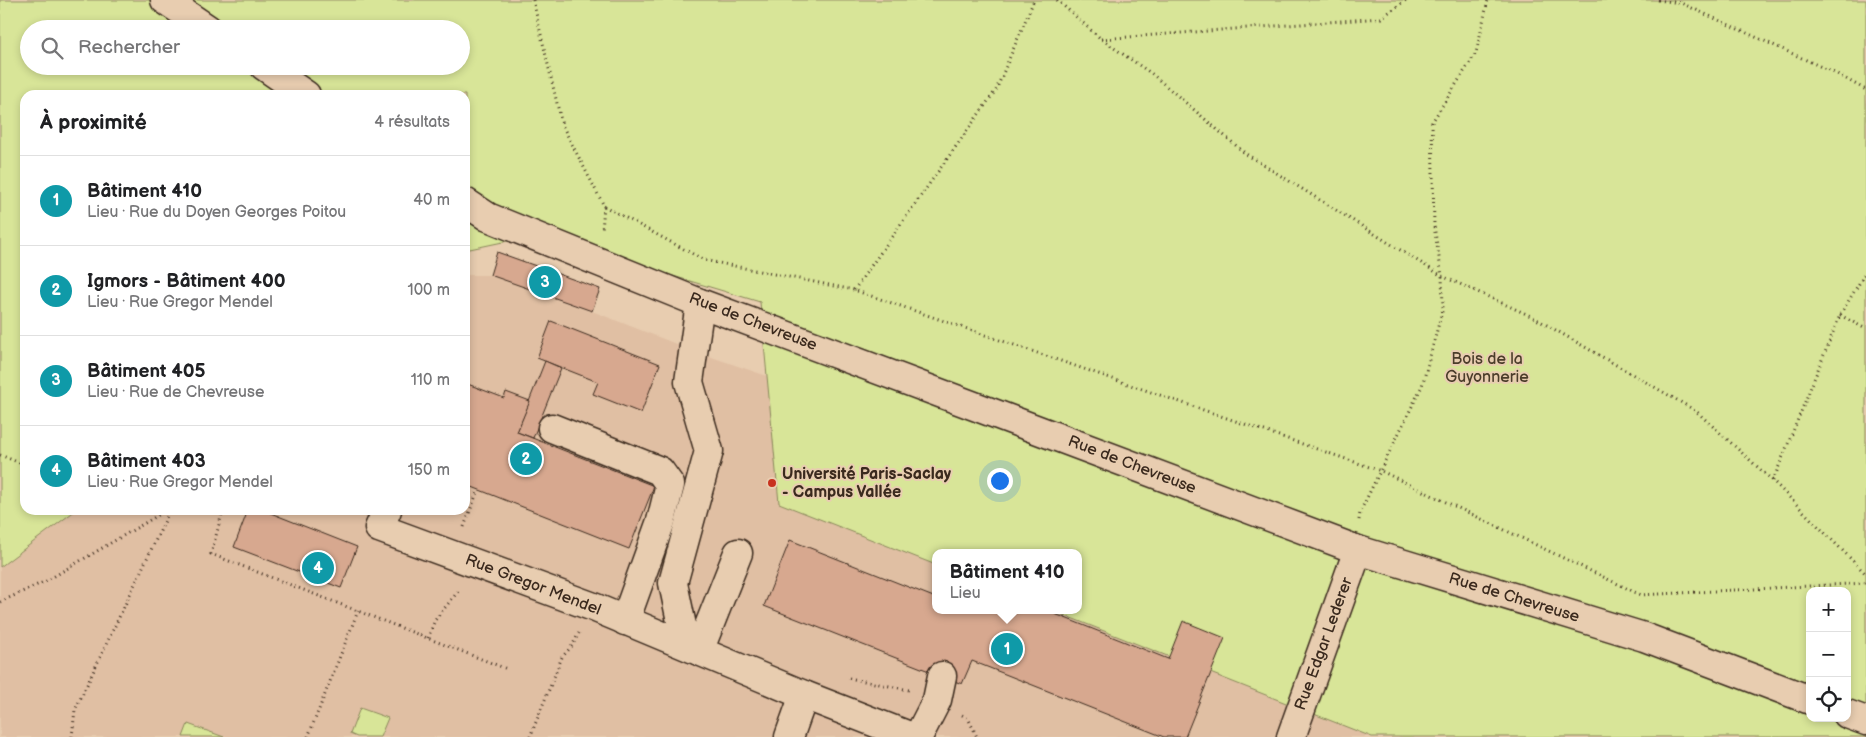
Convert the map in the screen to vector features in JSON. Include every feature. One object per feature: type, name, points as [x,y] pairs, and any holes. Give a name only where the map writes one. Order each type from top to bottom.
[{"type":"street","points":[[165,0],[195,20]]},
{"type":"street","points":[[277,75],[299,90]]},
{"type":"street","name":"Rue de Chevreuse","points":[[470,205],[488,217],[700,303],[1358,550],[1644,637],[1806,698]]},
{"type":"street","points":[[692,648],[673,583],[709,451],[688,382],[700,303]]},
{"type":"street","points":[[552,428],[660,471],[670,485],[661,521],[625,621]]},
{"type":"street","name":"Rue Gregor Mendel","points":[[383,519],[804,695],[912,737]]},
{"type":"street","name":"Rue Edgar Lederer","points":[[1291,737],[1358,550]]},
{"type":"street","points":[[692,648],[738,553]]},
{"type":"street","points":[[918,737],[937,700],[942,676]]},
{"type":"street","points":[[788,737],[804,695]]},
{"type":"street","points":[[1851,715],[1866,721]]},
{"type":"path","points":[[533,0],[562,125],[604,206],[600,262]]},
{"type":"path","points":[[854,290],[996,90],[1034,0]]},
{"type":"path","points":[[1057,0],[1102,39],[1152,74],[1246,154],[1442,276],[1534,317],[1696,412],[1773,481],[1866,574]]},
{"type":"path","points":[[1102,39],[1381,18],[1406,0]]},
{"type":"path","points":[[1358,550],[1360,512],[1422,386],[1442,308],[1442,276],[1434,226],[1432,122],[1476,53],[1488,0]]},
{"type":"path","points":[[1658,0],[1681,3],[1837,74],[1866,90]]},
{"type":"path","points":[[604,206],[704,260],[854,290],[1381,471],[1641,595],[1866,583]]},
{"type":"path","points":[[1773,481],[1840,315],[1866,272]]},
{"type":"path","points":[[1840,315],[1866,329]]},
{"type":"path","points":[[0,455],[20,464]]},
{"type":"path","points":[[470,512],[478,490]]},
{"type":"path","points":[[0,602],[46,581],[159,515]]},
{"type":"path","points":[[72,737],[75,710],[166,515]]},
{"type":"path","points":[[222,515],[211,554],[507,669]]},
{"type":"path","points":[[462,533],[469,515]]},
{"type":"path","points":[[428,638],[435,620],[465,582]]},
{"type":"path","points":[[308,737],[358,611]]},
{"type":"path","points":[[530,737],[562,658],[572,646],[580,630]]},
{"type":"path","points":[[954,712],[968,718],[977,737]]},
{"type":"shaded area","name":"Université Paris-Saclay - Campus Vallée","points":[[470,275],[490,275],[592,311],[694,351],[1322,566],[1797,737],[0,737],[0,446],[20,497],[20,515],[470,515]]},
{"type":"green space","name":"Bois de la Guyonnerie","points":[[0,0],[1866,0],[1866,737],[1372,737],[1061,614],[1082,614],[1082,549],[932,549],[932,563],[779,503],[760,302],[536,235],[470,249],[470,90],[20,90],[20,515],[69,515],[0,567]]},
{"type":"green space","points":[[360,708],[388,718],[380,737],[357,737],[350,734]]},
{"type":"green space","points":[[188,724],[224,737],[183,737]]},
{"type":"building","points":[[497,252],[600,289],[592,311],[490,275]]},
{"type":"building","points":[[551,321],[660,364],[641,413],[593,394],[598,382],[537,358]]},
{"type":"building","points":[[545,361],[561,368],[533,438],[517,432]]},
{"type":"building","points":[[470,385],[504,398],[506,392],[530,401],[517,432],[654,486],[629,549],[470,486]]},
{"type":"building","points":[[246,515],[276,515],[357,547],[341,588],[234,547]]},
{"type":"building","points":[[790,540],[932,596],[932,614],[1055,614],[1168,659],[1183,621],[1225,638],[1185,737],[1164,737],[972,661],[962,684],[764,606]]},
{"type":"place","name":"Bâtiment 405","points":[[545,282]]},
{"type":"place","name":"Igmors - Bâtiment 400","points":[[526,459]]},
{"type":"place","name":"Université Paris-Saclay - Campus Vallée","points":[[772,483]]},
{"type":"place","name":"Bâtiment 403","points":[[318,568]]},
{"type":"place","name":"Bâtiment 410","points":[[1007,649]]}]
